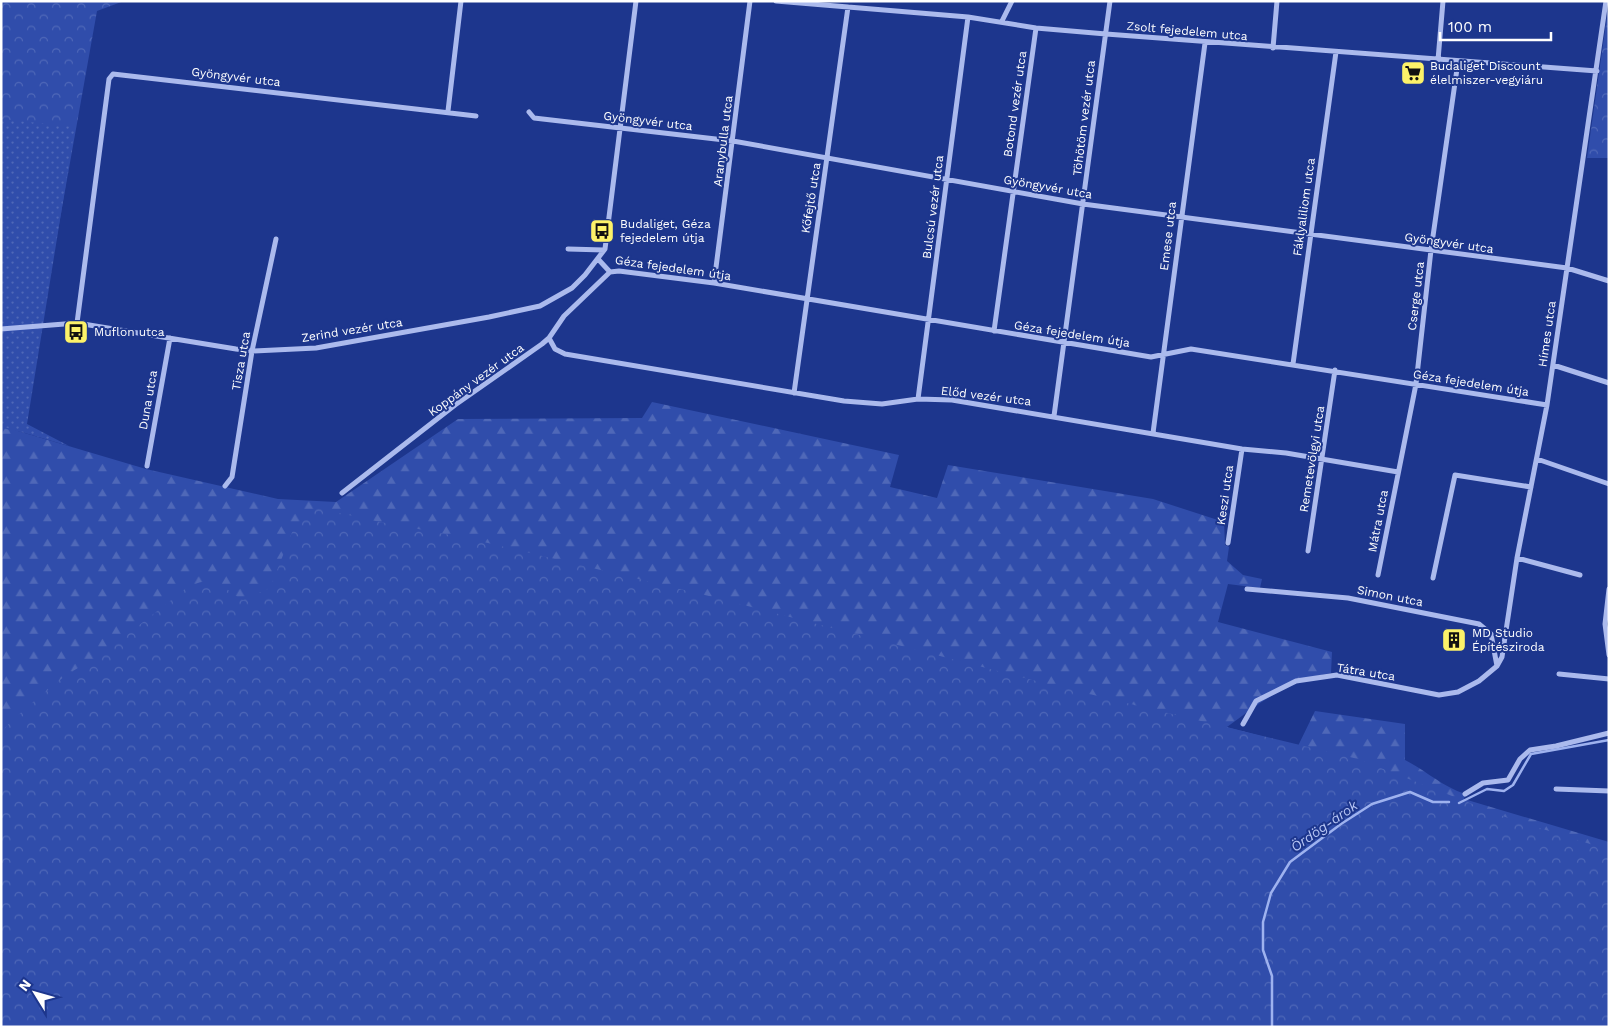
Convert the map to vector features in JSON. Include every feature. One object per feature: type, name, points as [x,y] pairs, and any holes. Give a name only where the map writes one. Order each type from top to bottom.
[{"type":"street","points":[[448,111],[461,1]]},
{"type":"street","points":[[568,249],[604,250],[636,1]]},
{"type":"street","name":"Aranybulla utca","points":[[714,283],[750,1]]},
{"type":"street","name":"Zsolt fejedelem utca","points":[[776,1],[968,17],[1036,28],[1205,43],[1597,71]]},
{"type":"street","points":[[1002,21],[1012,1]]},
{"type":"street","name":"Töhötöm vezér utca","points":[[1054,416],[1110,1]]},
{"type":"street","points":[[1273,48],[1276,1]]},
{"type":"street","points":[[1438,60],[1443,1]]},
{"type":"street","name":"Hímes utca","points":[[1497,666],[1502,657],[1507,633],[1517,558],[1547,405],[1606,1]]},
{"type":"street","name":"Kőfejtő utca","points":[[794,393],[848,7]]},
{"type":"street","name":"Bulcsú vezér utca","points":[[918,399],[930,320],[946,180],[968,17]]},
{"type":"street","name":"Botond vezér utca","points":[[994,331],[1036,28]]},
{"type":"street","name":"Emese utca","points":[[1153,433],[1180,217],[1205,43]]},
{"type":"street","name":"Fáklyaliliom utca","points":[[1293,364],[1336,52]]},
{"type":"street","name":"Cserge utca","points":[[1398,472],[1416,384],[1431,250],[1458,62]]},
{"type":"street","name":"Gyöngyvér utca","points":[[77,323],[109,79],[113,74],[448,111],[476,116]]},
{"type":"street","name":"Gyöngyvér utca","points":[[529,112],[534,118],[733,140],[1083,204],[1567,268],[1609,281]]},
{"type":"street","name":"Tisza utca","points":[[225,486],[232,477],[252,351],[276,239]]},
{"type":"street","name":"Zerind vezér utca","points":[[1,329],[77,323],[252,351],[316,348],[531,308],[549,302],[572,288],[598,260],[604,250]]},
{"type":"street","name":"Géza fejedelem útja","points":[[598,260],[610,272],[714,283],[1150,357],[1191,349],[1335,370],[1547,405]]},
{"type":"street","name":"Koppány vezér utca","points":[[342,493],[450,409],[549,338],[569,310],[610,272]]},
{"type":"street","name":"Duna utca","points":[[147,466],[170,338]]},
{"type":"street","name":"Előd vezér utca","points":[[549,338],[555,349],[565,354],[844,401],[882,404],[918,399],[952,400],[1242,449],[1286,453],[1398,472]]},
{"type":"street","points":[[1553,365],[1609,383]]},
{"type":"street","name":"Remetevölgyi utca","points":[[1308,551],[1335,370]]},
{"type":"street","name":"Keszi utca","points":[[1228,544],[1242,449]]},
{"type":"street","points":[[1537,460],[1609,484]]},
{"type":"street","name":"Mátra utca","points":[[1378,574],[1398,472]]},
{"type":"street","points":[[1434,578],[1455,475],[1531,487]]},
{"type":"street","points":[[1517,558],[1580,575]]},
{"type":"street","name":"Simon utca","points":[[1247,589],[1348,598],[1479,624],[1491,634],[1497,666]]},
{"type":"street","points":[[1609,589],[1605,624],[1609,655]]},
{"type":"street","name":"Tátra utca","points":[[1243,724],[1256,701],[1296,681],[1336,676],[1440,695],[1469,687],[1487,676],[1497,666]]},
{"type":"street","points":[[1559,674],[1609,679]]},
{"type":"street","points":[[1465,794],[1483,783],[1502,782],[1510,778],[1520,759],[1530,750],[1556,746],[1609,732]]},
{"type":"street","points":[[1556,789],[1609,791]]},
{"type":"green space","points":[[1,1],[124,1],[97,11],[22,432],[1,428]]},
{"type":"green space","points":[[1609,2],[1609,158],[1587,158]]},
{"type":"green space","points":[[1,119],[75,127],[27,424],[69,446],[1,426]]},
{"type":"green space","points":[[652,402],[899,455],[890,487],[937,498],[948,465],[1153,499],[1224,522],[1225,545],[1229,547],[1227,561],[1243,575],[1262,579],[1260,588],[1228,584],[1218,622],[1332,652],[1331,673],[1301,681],[1288,687],[1263,701],[1227,727],[1298,746],[1315,711],[1405,724],[1405,760],[1448,787],[1465,794],[1464,799],[1609,842],[1609,1027],[1,1027],[1,426],[146,469],[278,499],[336,502],[458,419],[642,418]]},
{"type":"green space","points":[[317,508],[467,538],[709,596],[1040,682],[1358,759],[1508,818],[1609,850],[1609,1027],[1,1027],[1,733],[12,720],[66,675],[102,654],[188,587],[206,581],[218,583],[243,600],[270,588],[293,530]]},
{"type":"waterway","name":"Ördög-árok","points":[[1459,803],[1487,789],[1504,791],[1513,785],[1531,754],[1609,740]]},
{"type":"waterway","name":"Ördög-árok","points":[[1272,1027],[1272,976],[1263,950],[1263,922],[1271,893],[1290,862],[1341,824],[1372,804],[1410,792],[1433,802],[1449,802]]},
{"type":"place","name":"Budaliget Discount élelmiszer-vegyiáru","points":[[1413,73]]},
{"type":"place","name":"Budaliget, Géza fejedelem útja","points":[[602,231]]},
{"type":"place","name":"Muflon utca","points":[[76,332]]},
{"type":"place","name":"MD Studio Építésziroda","points":[[1454,640]]}]
